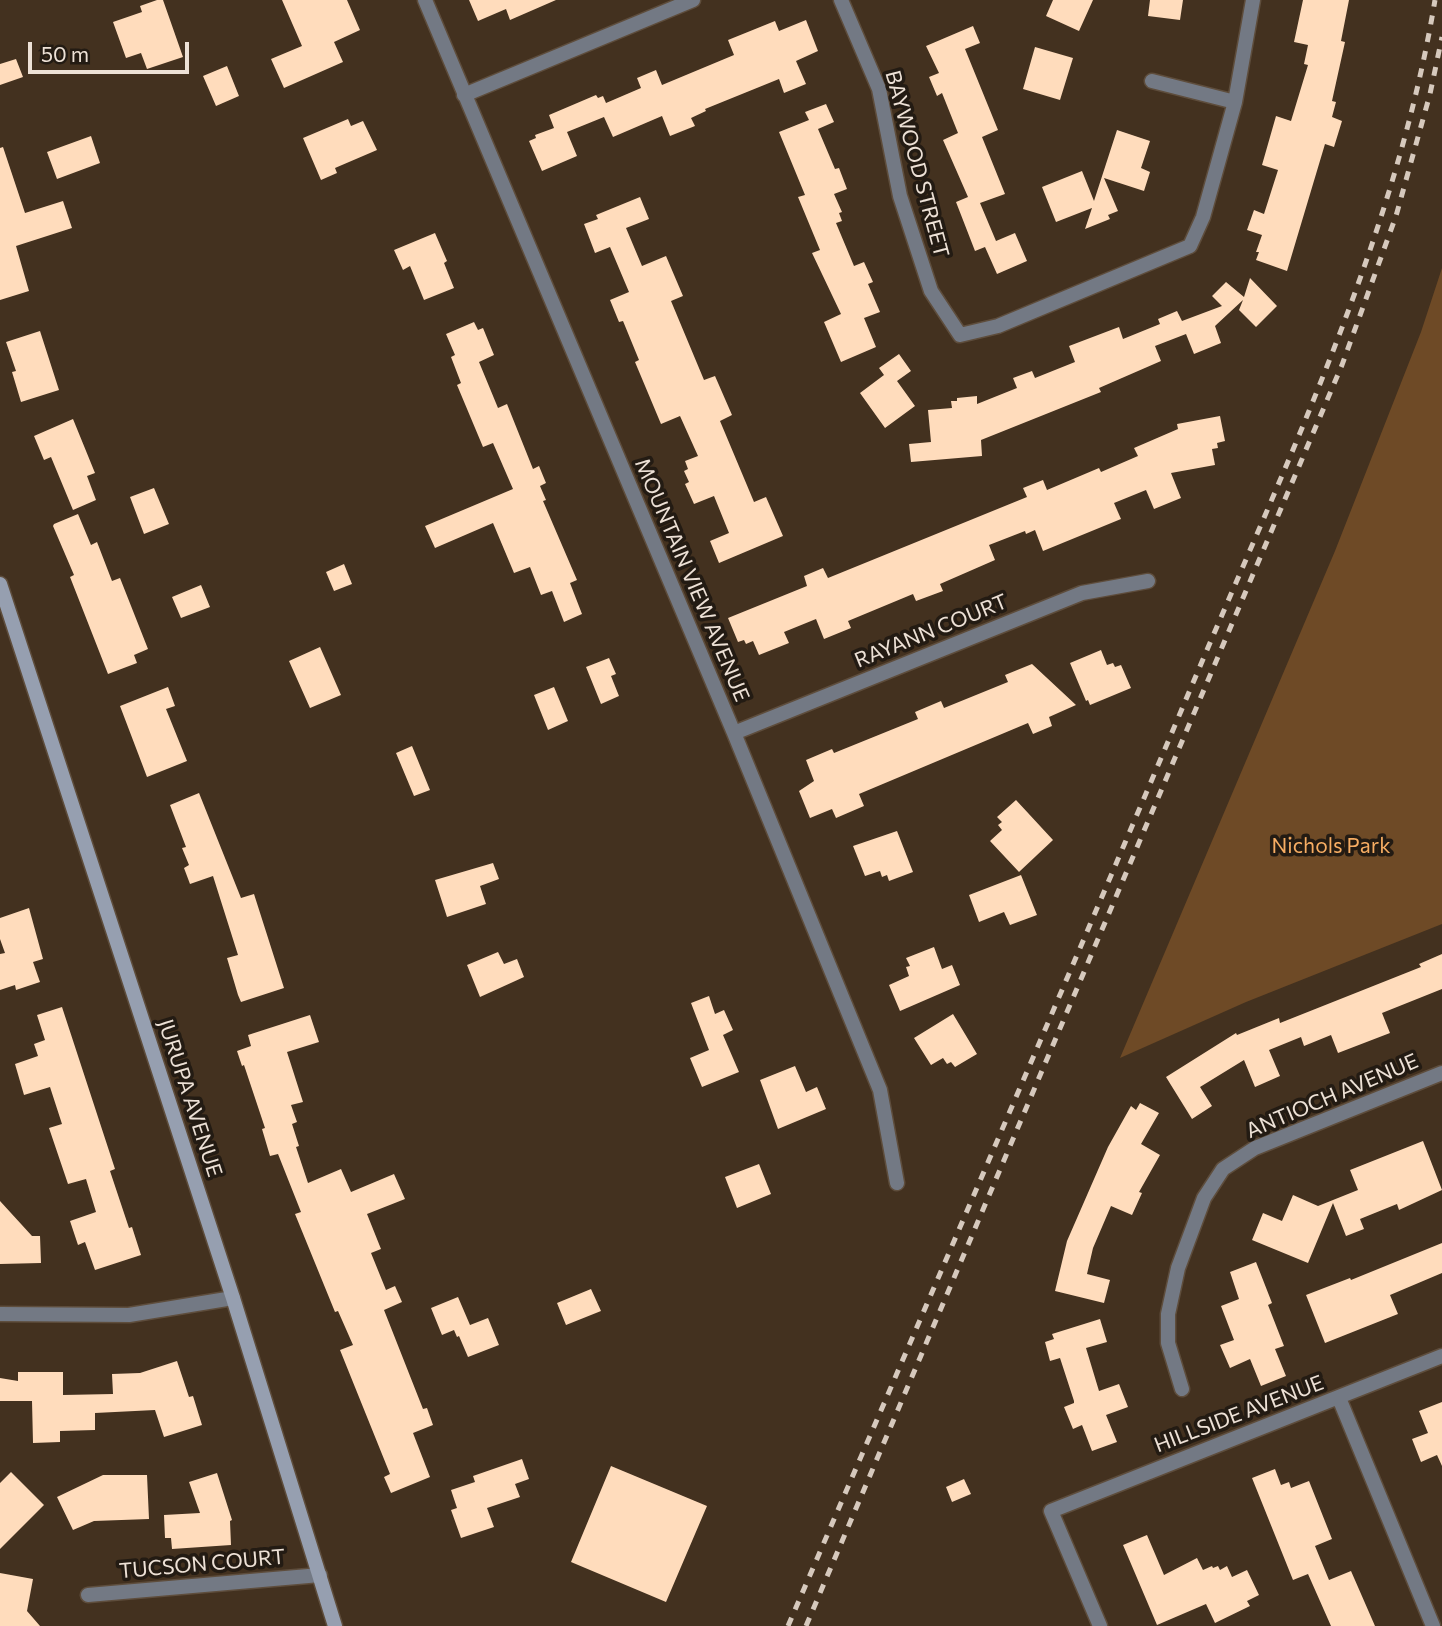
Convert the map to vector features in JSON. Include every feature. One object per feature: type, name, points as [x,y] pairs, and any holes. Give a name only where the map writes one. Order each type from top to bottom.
[{"type":"main road","name":"JURUPA AVENUE","points":[[0,583],[233,1298],[335,1626]]},
{"type":"street","name":"MOUNTAIN VIEW AVENUE","points":[[425,0],[734,733],[880,1090],[897,1184]]},
{"type":"street","points":[[464,94],[693,0]]},
{"type":"street","name":"BAYWOOD STREET","points":[[841,0],[879,89],[900,196],[931,291],[960,335],[998,326],[1190,246],[1203,217],[1235,102]]},
{"type":"street","points":[[1152,81],[1235,102],[1253,0]]},
{"type":"street","name":"RAYANN COURT","points":[[734,733],[1082,593],[1148,581]]},
{"type":"street","name":"ANTIOCH AVENUE","points":[[1182,1388],[1168,1343],[1168,1314],[1178,1268],[1204,1198],[1223,1168],[1255,1149],[1442,1073]]},
{"type":"street","points":[[0,1314],[129,1315],[233,1298]]},
{"type":"street","name":"HILLSIDE AVENUE","points":[[1100,1626],[1051,1511],[1442,1356]]},
{"type":"street","points":[[1339,1398],[1433,1626]]},
{"type":"street","name":"TUCSON COURT","points":[[88,1595],[320,1575]]},
{"type":"green space","name":"Nichols Park","points":[[1442,268],[1442,924],[1246,1002],[1120,1058],[1335,551],[1421,332]]},
{"type":"building","points":[[163,0],[183,57],[147,69],[141,53],[126,58],[113,22],[142,12],[140,6]]},
{"type":"building","points":[[282,0],[347,0],[360,30],[334,42],[343,62],[284,88],[271,59],[302,46]]},
{"type":"building","points":[[469,0],[556,0],[510,20],[506,9],[478,21]]},
{"type":"building","points":[[1053,0],[1093,0],[1079,31],[1046,16]]},
{"type":"building","points":[[1150,0],[1183,0],[1180,20],[1148,16]]},
{"type":"building","points":[[1303,0],[1349,0],[1341,41],[1345,42],[1332,101],[1336,102],[1332,117],[1342,121],[1334,147],[1325,144],[1287,271],[1256,260],[1262,235],[1247,230],[1254,210],[1264,214],[1278,170],[1262,165],[1276,116],[1291,121],[1308,65],[1304,64],[1308,45],[1294,42]]},
{"type":"building","points":[[806,20],[818,51],[796,61],[806,84],[784,93],[779,79],[705,109],[706,111],[691,118],[695,126],[670,136],[662,116],[613,137],[604,117],[567,132],[577,156],[542,171],[529,141],[536,138],[535,135],[554,128],[549,115],[596,95],[598,98],[603,96],[606,103],[641,88],[637,78],[656,70],[662,85],[734,55],[728,40],[775,21],[779,31]]},
{"type":"building","points":[[973,26],[980,43],[965,49],[998,130],[982,137],[1005,194],[980,203],[996,241],[1015,233],[1027,261],[997,274],[985,247],[975,251],[956,202],[968,197],[943,140],[958,133],[942,93],[937,96],[929,77],[939,73],[926,46]]},
{"type":"building","points":[[1035,47],[1073,58],[1060,100],[1023,89]]},
{"type":"building","points":[[16,59],[23,77],[0,85],[0,64]]},
{"type":"building","points":[[227,66],[239,96],[216,106],[203,76]]},
{"type":"building","points":[[826,104],[834,122],[818,129],[835,169],[839,168],[847,189],[834,194],[842,212],[839,213],[842,221],[836,223],[854,266],[864,262],[873,282],[868,284],[880,312],[864,318],[876,347],[841,362],[824,322],[841,314],[812,253],[820,250],[798,197],[805,195],[779,132],[809,120],[805,112]]},
{"type":"building","points":[[348,119],[351,126],[363,121],[377,150],[335,168],[337,173],[321,180],[303,138]]},
{"type":"building","points":[[1117,130],[1150,141],[1141,168],[1150,172],[1144,191],[1104,178],[1118,211],[1108,215],[1110,219],[1085,229],[1092,208],[1056,222],[1042,187],[1082,171],[1094,201]]},
{"type":"building","points":[[91,136],[100,163],[57,179],[47,152]]},
{"type":"building","points":[[3,147],[25,213],[63,201],[72,228],[16,246],[29,291],[0,300],[0,148]]},
{"type":"building","points":[[640,197],[649,219],[626,228],[642,266],[666,256],[683,296],[671,301],[704,380],[715,376],[732,415],[720,421],[754,502],[766,497],[783,536],[719,563],[710,541],[729,533],[714,496],[694,504],[685,484],[689,482],[684,471],[688,469],[685,461],[698,456],[680,416],[661,424],[635,362],[639,360],[623,321],[619,322],[610,300],[629,292],[610,247],[595,253],[584,224],[598,219],[596,215]]},
{"type":"building","points":[[435,233],[447,261],[444,263],[454,288],[424,300],[410,266],[403,270],[394,250]]},
{"type":"building","points":[[1250,278],[1277,306],[1256,327],[1239,310],[1243,300],[1215,326],[1221,343],[1194,354],[1186,334],[1155,346],[1161,361],[1099,388],[1101,392],[981,440],[982,456],[911,462],[909,444],[931,442],[928,410],[952,408],[951,401],[957,401],[957,398],[977,396],[977,404],[1017,388],[1013,378],[1032,371],[1035,378],[1075,362],[1069,346],[1119,327],[1123,339],[1160,324],[1158,319],[1177,311],[1182,321],[1222,306],[1212,296],[1226,282],[1244,297]]},
{"type":"building","points":[[474,322],[478,330],[483,328],[494,355],[479,362],[498,408],[507,404],[533,469],[539,466],[546,483],[540,486],[546,500],[543,501],[577,580],[570,583],[582,614],[564,622],[552,591],[541,595],[530,567],[514,573],[493,523],[435,548],[425,526],[513,489],[493,443],[483,447],[457,385],[461,383],[451,357],[455,355],[446,334]]},
{"type":"building","points":[[40,331],[59,390],[21,402],[12,372],[16,371],[6,342]]},
{"type":"building","points":[[899,354],[911,371],[897,381],[915,406],[885,428],[860,393],[884,375],[879,368]]},
{"type":"building","points":[[1220,416],[1225,441],[1217,443],[1218,448],[1212,449],[1215,465],[1171,473],[1181,498],[1154,509],[1146,490],[1114,503],[1121,519],[1043,551],[1035,530],[1026,534],[1025,531],[989,545],[995,560],[940,584],[943,591],[916,601],[913,594],[848,621],[851,628],[824,639],[816,619],[784,632],[789,643],[759,655],[753,641],[746,644],[744,640],[738,642],[728,618],[807,586],[804,576],[823,568],[828,578],[1027,497],[1023,488],[1043,480],[1047,490],[1099,468],[1101,472],[1138,456],[1134,448],[1178,429],[1177,424]]},
{"type":"building","points":[[73,419],[95,473],[87,476],[96,500],[73,510],[51,457],[44,460],[34,436]]},
{"type":"building","points":[[154,488],[169,524],[144,534],[130,497]]},
{"type":"building","points":[[78,514],[91,545],[97,542],[112,581],[120,578],[148,649],[134,655],[137,663],[108,674],[70,577],[74,575],[53,526]]},
{"type":"building","points":[[344,564],[352,584],[334,591],[326,572]]},
{"type":"building","points":[[201,585],[210,607],[181,618],[172,597]]},
{"type":"building","points":[[320,647],[341,695],[310,708],[289,661]]},
{"type":"building","points":[[1101,650],[1107,665],[1121,665],[1131,688],[1090,705],[1070,663]]},
{"type":"building","points":[[609,658],[616,674],[611,676],[619,696],[601,704],[586,667]]},
{"type":"building","points":[[1032,664],[1076,705],[1049,717],[1052,726],[1033,734],[1028,723],[859,794],[864,806],[836,818],[832,809],[810,818],[799,791],[814,781],[806,760],[832,749],[834,753],[918,719],[915,712],[941,701],[944,708],[1008,682],[1005,675]]},
{"type":"building","points":[[168,687],[175,706],[166,709],[187,761],[147,777],[120,706]]},
{"type":"building","points":[[554,687],[568,721],[548,730],[534,695]]},
{"type":"building","points":[[412,746],[430,790],[414,796],[396,753]]},
{"type":"building","points":[[199,793],[241,898],[254,894],[284,988],[241,1002],[227,958],[238,955],[213,876],[190,884],[184,868],[189,865],[182,848],[186,847],[170,805]]},
{"type":"building","points":[[1016,800],[1053,840],[1019,872],[990,841],[1002,830],[998,825],[1002,822],[997,817]]},
{"type":"building","points":[[897,831],[913,872],[889,881],[887,875],[882,877],[880,871],[865,876],[853,846]]},
{"type":"building","points":[[493,863],[499,879],[480,886],[486,904],[447,917],[435,880]]},
{"type":"building","points":[[1021,875],[1037,915],[1010,925],[1004,912],[979,922],[969,895]]},
{"type":"building","points":[[29,908],[43,959],[33,962],[40,982],[16,990],[15,985],[0,990],[0,954],[5,953],[0,939],[0,918]]},
{"type":"building","points":[[934,947],[942,969],[952,965],[960,985],[900,1011],[889,985],[909,976],[906,967],[910,966],[906,958]]},
{"type":"building","points":[[498,952],[504,964],[517,959],[524,977],[480,997],[467,965]]},
{"type":"building","points":[[1442,954],[1442,989],[1382,1013],[1390,1033],[1338,1053],[1331,1035],[1304,1046],[1301,1037],[1269,1050],[1280,1076],[1255,1087],[1244,1060],[1200,1087],[1212,1106],[1192,1119],[1166,1077],[1236,1033],[1237,1035],[1279,1018],[1280,1023],[1421,967],[1419,964]]},
{"type":"building","points":[[709,996],[715,1014],[724,1010],[733,1030],[723,1035],[739,1072],[702,1087],[690,1058],[709,1050],[691,1003]]},
{"type":"building","points":[[62,1007],[115,1169],[110,1171],[141,1255],[95,1270],[85,1242],[78,1245],[70,1221],[96,1212],[86,1179],[68,1184],[49,1128],[62,1124],[50,1087],[24,1095],[15,1064],[38,1056],[34,1044],[45,1040],[37,1015]]},
{"type":"building","points":[[953,1014],[977,1054],[955,1067],[951,1062],[947,1064],[943,1058],[931,1065],[914,1038]]},
{"type":"building","points":[[310,1015],[319,1042],[287,1052],[303,1102],[291,1105],[297,1122],[292,1124],[299,1146],[296,1147],[308,1183],[341,1169],[351,1192],[394,1174],[405,1199],[367,1214],[381,1249],[371,1253],[386,1290],[395,1286],[402,1302],[384,1310],[423,1409],[427,1408],[433,1425],[413,1433],[430,1477],[391,1493],[384,1477],[390,1474],[340,1350],[353,1345],[338,1311],[335,1312],[295,1214],[301,1212],[278,1154],[270,1156],[262,1129],[265,1128],[237,1051],[251,1046],[248,1035]]},
{"type":"building","points":[[795,1066],[806,1092],[817,1087],[826,1109],[778,1129],[760,1080]]},
{"type":"building","points":[[1140,1103],[1159,1113],[1141,1144],[1160,1155],[1139,1192],[1142,1193],[1132,1215],[1111,1206],[1093,1248],[1087,1274],[1110,1280],[1104,1303],[1055,1291],[1067,1241],[1108,1147],[1131,1106],[1136,1110]]},
{"type":"building","points":[[1423,1141],[1442,1190],[1399,1210],[1397,1204],[1360,1219],[1364,1229],[1346,1236],[1333,1203],[1308,1263],[1252,1240],[1263,1213],[1282,1221],[1293,1195],[1318,1206],[1358,1190],[1350,1170]]},
{"type":"building","points":[[759,1164],[771,1194],[737,1208],[725,1177]]},
{"type":"building","points":[[0,1201],[32,1236],[40,1236],[41,1263],[0,1264]]},
{"type":"building","points":[[1442,1243],[1442,1273],[1390,1295],[1398,1314],[1325,1343],[1306,1295]]},
{"type":"building","points":[[1256,1262],[1272,1303],[1268,1305],[1284,1346],[1275,1349],[1286,1376],[1261,1386],[1250,1359],[1230,1368],[1220,1345],[1234,1340],[1221,1306],[1239,1299],[1230,1272]]},
{"type":"building","points":[[591,1289],[601,1311],[566,1325],[557,1303]]},
{"type":"building","points":[[458,1297],[470,1325],[488,1318],[499,1345],[468,1357],[454,1330],[442,1335],[431,1308]]},
{"type":"building","points":[[1100,1319],[1107,1342],[1086,1348],[1099,1391],[1119,1384],[1128,1407],[1106,1415],[1117,1442],[1092,1451],[1082,1425],[1073,1429],[1064,1407],[1074,1401],[1060,1358],[1050,1361],[1045,1342],[1054,1339],[1052,1334]]},
{"type":"building","points":[[177,1361],[189,1397],[193,1396],[202,1425],[164,1437],[155,1410],[95,1413],[95,1430],[60,1431],[60,1442],[33,1443],[32,1401],[0,1401],[0,1378],[18,1381],[18,1372],[63,1372],[63,1395],[113,1394],[112,1374],[140,1373]]},
{"type":"building","points":[[1442,1402],[1442,1466],[1437,1455],[1421,1462],[1412,1439],[1428,1433],[1419,1411]]},
{"type":"building","points":[[522,1459],[529,1479],[515,1484],[520,1497],[487,1508],[494,1527],[461,1538],[451,1510],[457,1508],[451,1490],[475,1482],[473,1476]]},
{"type":"building","points":[[611,1466],[707,1506],[666,1602],[571,1562]]},
{"type":"building","points":[[1275,1469],[1281,1485],[1289,1482],[1291,1488],[1309,1481],[1332,1539],[1315,1546],[1329,1580],[1351,1571],[1375,1626],[1331,1626],[1308,1574],[1293,1580],[1252,1478]]},
{"type":"building","points":[[11,1472],[44,1505],[0,1549],[0,1483]]},
{"type":"building","points":[[217,1473],[232,1520],[231,1545],[172,1549],[171,1538],[165,1538],[164,1515],[200,1513],[189,1482]]},
{"type":"building","points":[[103,1475],[147,1475],[149,1519],[94,1521],[73,1530],[57,1497]]},
{"type":"building","points":[[964,1479],[971,1494],[952,1502],[946,1487]]},
{"type":"building","points":[[1147,1535],[1164,1575],[1197,1558],[1203,1570],[1218,1566],[1220,1570],[1227,1566],[1232,1577],[1247,1570],[1259,1595],[1247,1601],[1250,1606],[1215,1623],[1206,1604],[1157,1625],[1123,1545]]},
{"type":"building","points":[[0,1573],[33,1579],[27,1611],[40,1626],[0,1626]]},
{"type":"railway","points":[[788,1626],[1303,425],[1367,258],[1394,173],[1417,87],[1435,0]]},
{"type":"railway","points":[[806,1626],[1342,365],[1396,216],[1430,94],[1442,37]]}]
